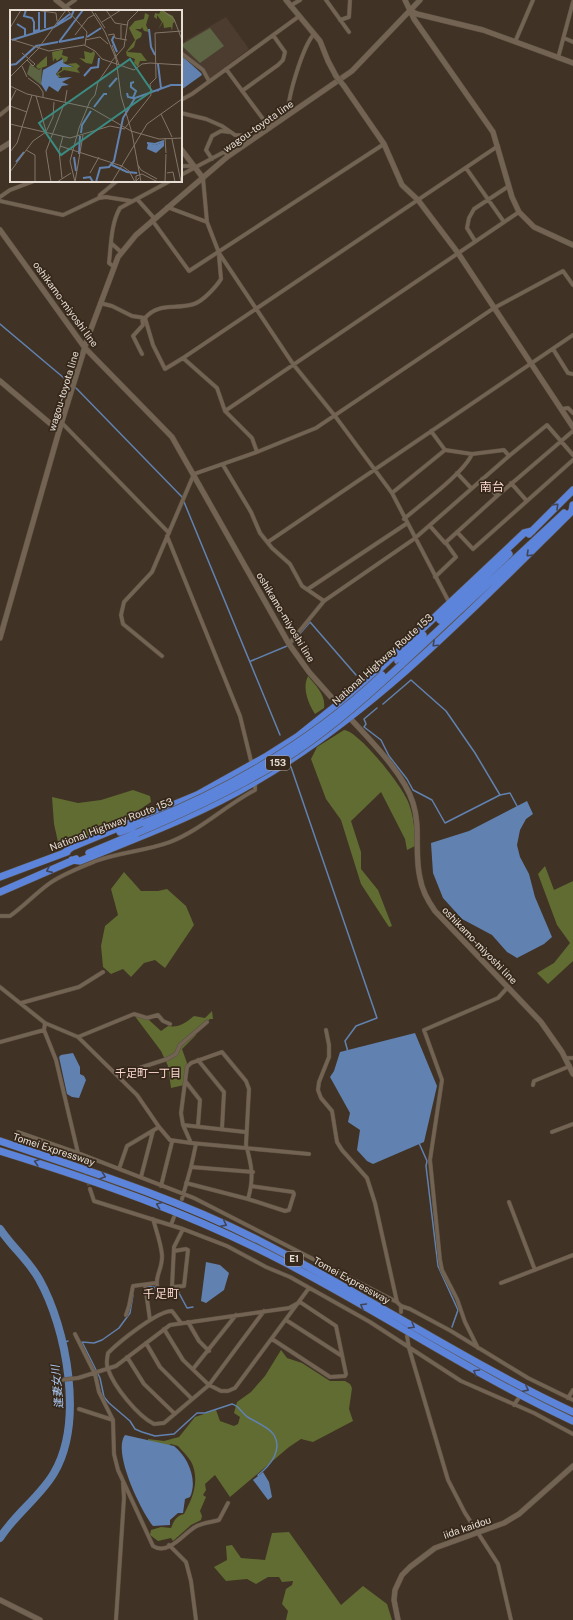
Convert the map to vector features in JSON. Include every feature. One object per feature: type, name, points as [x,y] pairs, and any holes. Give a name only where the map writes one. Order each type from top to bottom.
[{"type":"highway","name":"National Highway Route 153","points":[[0,875],[64,854],[144,823],[200,799],[265,764],[333,718],[400,663],[573,490]]},
{"type":"highway","name":"National Highway Route 153","points":[[0,892],[206,802],[271,767],[305,745],[350,710],[573,505]]},
{"type":"highway","points":[[72,860],[80,861],[210,807],[255,782],[309,748],[398,678],[572,511],[573,505]]},
{"type":"highway","points":[[64,854],[72,847],[197,795],[252,765],[297,737],[338,705],[450,604],[524,533],[532,531]]},
{"type":"highway","name":"Tomei Expressway","points":[[0,1141],[131,1185],[203,1214],[294,1259],[485,1368],[573,1412]]},
{"type":"highway","name":"Tomei Expressway","points":[[0,1151],[61,1170],[147,1200],[234,1237],[306,1274],[481,1375],[573,1421]]},
{"type":"main road","points":[[56,0],[69,10]]},
{"type":"main road","points":[[286,0],[298,17],[320,41],[336,76],[384,144],[402,185],[418,200],[458,253],[532,362],[573,427]]},
{"type":"main road","points":[[405,0],[414,19],[488,122],[498,146],[509,186],[519,212],[534,227],[573,245]]},
{"type":"main road","name":"wagou-toyota line","points":[[0,638],[59,431],[85,348],[113,266],[121,252],[153,219],[229,156],[352,70],[420,0]]},
{"type":"main road","points":[[410,10],[417,14],[476,28],[573,63]]},
{"type":"main road","points":[[0,149],[10,143]]},
{"type":"main road","points":[[182,150],[202,178]]},
{"type":"main road","name":"oshikamo-miyoshi line","points":[[0,230],[85,348],[164,427],[180,449],[289,644],[306,668],[396,772],[407,788],[413,802],[418,822],[420,878],[425,896],[446,924],[541,1022],[566,1058],[573,1074]]},
{"type":"main road","points":[[0,381],[59,431]]},
{"type":"main road","name":"iida kaidou","points":[[398,1620],[394,1596],[404,1572],[435,1548],[504,1523],[519,1514],[573,1466]]},
{"type":"main road","points":[[0,1600],[40,1620]]},
{"type":"street","points":[[65,7],[75,0]]},
{"type":"street","points":[[290,6],[300,0]]},
{"type":"street","points":[[326,0],[349,32]]},
{"type":"street","points":[[340,20],[349,17],[350,0]]},
{"type":"street","points":[[515,42],[533,0]]},
{"type":"street","points":[[558,58],[573,2]]},
{"type":"street","points":[[182,100],[187,98],[298,17]]},
{"type":"street","points":[[568,20],[573,22]]},
{"type":"street","points":[[288,115],[294,81],[308,40],[314,34]]},
{"type":"street","points":[[242,91],[283,60],[285,52],[273,35]]},
{"type":"street","points":[[564,38],[573,42]]},
{"type":"street","points":[[182,54],[204,70],[209,81]]},
{"type":"street","points":[[226,69],[269,127]]},
{"type":"street","points":[[0,115],[10,107]]},
{"type":"street","points":[[182,113],[206,119],[222,126],[238,136],[248,136],[252,139]]},
{"type":"street","points":[[212,158],[206,150],[212,136],[221,131],[231,132]]},
{"type":"street","points":[[137,199],[153,219],[189,271],[219,253],[384,144]]},
{"type":"street","points":[[144,318],[153,345],[165,369],[184,358],[498,146]]},
{"type":"street","points":[[182,174],[224,152],[229,156]]},
{"type":"street","points":[[182,166],[194,167]]},
{"type":"street","points":[[466,168],[504,222]]},
{"type":"street","points":[[202,178],[207,222],[219,253],[293,364],[335,416],[392,493],[406,524],[450,604]]},
{"type":"street","points":[[0,197],[13,189],[31,182]]},
{"type":"street","points":[[99,198],[100,195],[116,182]]},
{"type":"street","points":[[113,266],[110,263],[111,243],[116,214],[124,205],[168,182]]},
{"type":"street","points":[[475,241],[467,228],[469,218],[474,209],[509,186]]},
{"type":"street","points":[[0,201],[64,215],[99,198],[106,197],[131,201]]},
{"type":"street","points":[[124,200],[124,205]]},
{"type":"street","points":[[167,207],[207,222]]},
{"type":"street","points":[[225,411],[519,212]]},
{"type":"street","points":[[111,243],[121,252]]},
{"type":"street","points":[[142,354],[133,336],[143,325],[144,318],[158,308],[180,307],[196,303],[221,279],[219,253]]},
{"type":"street","points":[[162,656],[123,624],[121,615],[124,602],[152,572],[194,474],[223,465],[316,428],[494,308],[563,271],[573,285]]},
{"type":"street","points":[[100,303],[112,306],[132,316],[144,318]]},
{"type":"street","points":[[268,542],[573,335]]},
{"type":"street","points":[[553,349],[568,373],[573,374]]},
{"type":"street","points":[[184,358],[217,388],[225,411],[252,438],[257,452]]},
{"type":"street","points":[[562,409],[568,408],[573,413]]},
{"type":"street","points":[[0,916],[10,916],[50,883],[70,872],[96,861],[124,852],[170,842],[204,823],[234,801],[255,790],[252,765],[240,716],[168,534],[62,423]]},
{"type":"street","points":[[289,644],[324,601],[414,539],[508,456],[547,426],[573,455]]},
{"type":"street","points":[[431,431],[445,450],[472,454],[504,450],[508,456]]},
{"type":"street","points":[[446,543],[511,483],[573,431]]},
{"type":"street","points":[[392,493],[445,450]]},
{"type":"street","points":[[404,519],[457,473],[469,461],[472,454]]},
{"type":"street","points":[[457,532],[472,549],[573,460]]},
{"type":"street","points":[[223,465],[251,512],[260,533],[290,564],[302,586],[324,601]]},
{"type":"street","points":[[457,473],[471,488]]},
{"type":"street","points":[[482,479],[497,496]]},
{"type":"street","points":[[511,483],[526,500]]},
{"type":"street","points":[[308,589],[406,524]]},
{"type":"street","points":[[430,526],[446,543],[456,557],[435,577]]},
{"type":"street","points":[[0,875],[30,862]]},
{"type":"street","points":[[21,1003],[79,987],[103,972]]},
{"type":"street","points":[[0,987],[45,1023],[78,1037],[137,1095],[159,1128],[172,1142],[309,1154]]},
{"type":"street","points":[[478,1349],[465,1322],[457,1299],[442,1270],[440,1260],[430,1160],[442,1080],[424,1030],[498,998],[508,987]]},
{"type":"street","points":[[78,1037],[131,1014],[147,1018],[158,1015],[163,1021],[170,1024]]},
{"type":"street","points":[[118,1075],[167,1059],[176,1054],[180,1045],[207,1022]]},
{"type":"street","points":[[45,1023],[44,1030],[56,1060],[78,1153]]},
{"type":"street","points":[[0,1042],[44,1030]]},
{"type":"street","points":[[326,1030],[329,1045],[329,1057],[319,1082],[318,1090],[321,1098],[332,1111],[337,1142],[342,1150],[367,1178],[375,1203],[397,1302],[400,1306],[401,1312]]},
{"type":"street","points":[[191,1143],[181,1113],[189,1064],[222,1052],[246,1081],[250,1096],[245,1132],[247,1149],[253,1172],[248,1199]]},
{"type":"street","points":[[566,1058],[573,1058]]},
{"type":"street","points":[[198,1060],[224,1092],[222,1129]]},
{"type":"street","points":[[533,1085],[534,1081],[570,1066]]},
{"type":"street","points":[[186,1082],[200,1100],[198,1126]]},
{"type":"street","points":[[552,1132],[573,1124]]},
{"type":"street","points":[[184,1125],[245,1132]]},
{"type":"street","points":[[120,1169],[127,1146],[159,1128]]},
{"type":"street","points":[[141,1178],[153,1131]]},
{"type":"street","points":[[18,1132],[120,1169],[183,1194],[239,1219],[334,1271],[397,1302]]},
{"type":"street","points":[[161,1186],[172,1142]]},
{"type":"street","points":[[182,1199],[192,1167],[196,1144]]},
{"type":"street","points":[[82,1161],[83,1155]]},
{"type":"street","points":[[192,1167],[253,1172]]},
{"type":"street","points":[[186,1183],[248,1199],[285,1211],[290,1209],[294,1194],[292,1192],[251,1186]]},
{"type":"street","points":[[90,1189],[94,1201],[183,1229],[227,1246],[309,1288],[370,1322],[461,1381],[534,1413],[573,1434]]},
{"type":"street","points":[[508,1202],[535,1270]]},
{"type":"street","points":[[171,1225],[174,1217]]},
{"type":"street","points":[[153,1219],[162,1256],[156,1283],[162,1297],[178,1292],[178,1287]]},
{"type":"street","points":[[174,1251],[188,1250],[184,1286],[172,1287],[174,1247],[183,1229]]},
{"type":"street","points":[[501,1283],[573,1255]]},
{"type":"street","points":[[126,1315],[130,1306],[132,1288],[135,1285],[156,1283]]},
{"type":"street","points":[[145,1285],[150,1320]]},
{"type":"street","points":[[164,1329],[183,1360],[208,1385],[221,1392],[228,1391],[235,1388],[309,1288]]},
{"type":"street","points":[[60,1380],[95,1374],[107,1368],[116,1366],[170,1325],[289,1308],[300,1302]]},
{"type":"street","points":[[272,1339],[330,1377],[345,1376],[336,1326],[300,1302]]},
{"type":"street","points":[[400,1306],[410,1309],[451,1331],[527,1380],[573,1400]]},
{"type":"street","points":[[181,1323],[172,1311],[162,1313],[150,1320],[108,1354],[107,1368],[125,1398],[154,1424],[162,1424],[208,1385],[264,1311]]},
{"type":"street","points":[[193,1369],[209,1351],[236,1315]]},
{"type":"street","points":[[286,1320],[342,1356]]},
{"type":"street","points":[[188,1322],[199,1341],[209,1351]]},
{"type":"street","points":[[75,1334],[95,1374],[98,1392],[113,1420],[114,1454],[123,1482],[153,1546],[158,1549],[175,1544],[196,1526],[219,1520],[228,1503]]},
{"type":"street","points":[[407,1336],[409,1348],[448,1480],[478,1533],[498,1564],[511,1620]]},
{"type":"street","points":[[146,1343],[160,1367],[192,1399]]},
{"type":"street","points":[[127,1357],[144,1384],[175,1414]]},
{"type":"street","points":[[568,1398],[573,1390]]},
{"type":"street","points":[[514,1405],[518,1399]]},
{"type":"street","points":[[79,1409],[113,1420]]},
{"type":"street","points":[[116,1620],[124,1498],[123,1482]]},
{"type":"street","points":[[169,1545],[186,1562],[191,1581],[196,1620]]},
{"type":"shaded area","points":[[226,17],[249,49],[209,79],[204,69],[182,51],[182,42]]},
{"type":"green space","points":[[210,28],[224,46],[200,63],[182,44]]},
{"type":"green space","points":[[308,676],[320,691],[324,703],[324,708],[315,714],[310,705],[306,690],[306,681]]},
{"type":"green space","points":[[344,730],[360,740],[380,761],[399,786],[409,804],[412,814],[415,846],[407,850],[405,839],[381,792],[351,821],[361,852],[361,869],[378,890],[392,926],[389,927],[361,884],[341,820],[326,799],[311,759],[317,747]]},
{"type":"green space","points":[[133,790],[150,796],[151,802],[107,829],[83,838],[58,842],[54,824],[52,797],[78,803],[101,800]]},
{"type":"green space","points":[[545,866],[554,890],[573,881],[573,961],[548,984],[537,973],[554,963],[570,943],[557,925],[538,874]]},
{"type":"green space","points":[[124,872],[141,891],[158,891],[167,889],[186,906],[194,925],[165,968],[155,960],[144,963],[131,977],[123,969],[111,974],[103,967],[101,946],[105,926],[118,915],[111,889]]},
{"type":"green space","points":[[212,1011],[213,1019],[210,1019],[196,1030],[196,1035],[182,1049],[187,1063],[184,1085],[171,1088],[168,1066],[161,1051],[134,1015],[149,1020],[161,1031],[168,1026],[182,1024],[194,1016],[205,1018]]},
{"type":"green space","points":[[281,1350],[287,1358],[302,1363],[330,1381],[345,1381],[350,1384],[352,1388],[349,1409],[353,1421],[313,1442],[301,1439],[289,1447],[230,1497],[215,1475],[205,1484],[206,1490],[203,1495],[206,1497],[200,1511],[202,1516],[201,1520],[191,1525],[173,1541],[171,1538],[158,1541],[150,1535],[151,1530],[161,1527],[171,1528],[177,1517],[184,1514],[194,1491],[195,1473],[191,1461],[178,1446],[171,1444],[162,1449],[148,1439],[164,1441],[179,1437],[195,1417],[216,1410],[220,1421],[234,1426],[238,1424],[240,1417],[234,1413],[237,1402],[251,1392],[265,1376]]},
{"type":"green space","points":[[289,1532],[341,1605],[363,1586],[387,1604],[392,1620],[286,1620],[288,1611],[282,1604],[286,1589],[292,1585],[293,1581],[282,1582],[279,1577],[268,1577],[256,1584],[247,1579],[226,1581],[214,1567],[227,1560],[226,1546],[232,1545],[241,1558],[265,1560],[272,1533]]},
{"type":"water","points":[[182,56],[201,73],[202,75],[182,89]]},
{"type":"water","points":[[527,801],[533,814],[526,819],[520,830],[517,845],[520,857],[529,874],[535,897],[552,937],[544,944],[517,958],[507,952],[492,935],[462,919],[443,898],[433,873],[431,843],[469,831]]},
{"type":"water","points":[[415,1033],[437,1086],[424,1142],[373,1164],[367,1161],[357,1150],[360,1130],[348,1122],[350,1113],[330,1077],[334,1071],[340,1052]]},
{"type":"water","points":[[73,1053],[80,1067],[80,1074],[84,1076],[86,1080],[79,1098],[72,1097],[67,1094],[59,1057],[61,1055]]},
{"type":"water","points":[[206,1262],[220,1265],[229,1273],[224,1290],[206,1303],[201,1301]]},
{"type":"water","points":[[125,1435],[174,1446],[184,1456],[187,1462],[192,1476],[192,1490],[190,1497],[185,1499],[183,1513],[178,1513],[170,1520],[170,1525],[153,1526],[135,1495],[122,1454],[122,1443]]},
{"type":"water","points":[[263,1472],[269,1482],[272,1497],[268,1500],[253,1480]]},
{"type":"waterway","points":[[0,324],[77,389],[182,497],[280,735]]},
{"type":"waterway","points":[[291,644],[310,622],[356,675]]},
{"type":"waterway","points":[[251,661],[287,646]]},
{"type":"waterway","points":[[383,704],[411,680],[446,711],[475,753],[500,795],[510,793],[517,806]]},
{"type":"waterway","points":[[377,708],[364,719],[366,724],[364,727],[381,740],[389,756],[407,779],[413,790],[432,800],[445,823],[500,795]]},
{"type":"waterway","points":[[291,767],[377,1018],[356,1026],[345,1041],[348,1052]]},
{"type":"waterway","points":[[419,1143],[427,1161],[426,1166],[438,1266],[458,1310],[452,1327]]},
{"type":"waterway","name":"逢妻女川","points":[[0,1229],[35,1272],[49,1300],[64,1349],[70,1402],[68,1428],[63,1452],[54,1473],[42,1490],[13,1521],[0,1538]]},
{"type":"waterway","points":[[146,1286],[154,1287],[160,1297]]},
{"type":"waterway","points":[[179,1293],[187,1308],[193,1307]]},
{"type":"waterway","points":[[82,1342],[94,1343],[102,1340],[119,1328],[130,1313],[133,1295]]},
{"type":"waterway","name":"逢妻女川","points":[[62,1343],[68,1341]]},
{"type":"waterway","points":[[82,1342],[100,1378],[104,1397],[130,1421],[135,1429],[155,1436],[174,1434],[197,1413],[205,1413],[232,1404],[237,1406],[247,1416],[263,1425],[272,1432],[277,1446],[271,1462],[258,1475],[260,1477]]},
{"type":"tunnel","points":[[82,1161],[90,1189]]},
{"type":"district","name":"南台","points":[[492,487]]},
{"type":"district","name":"千足町一丁目","points":[[148,1073]]},
{"type":"district","name":"千足町","points":[[161,1294]]}]
